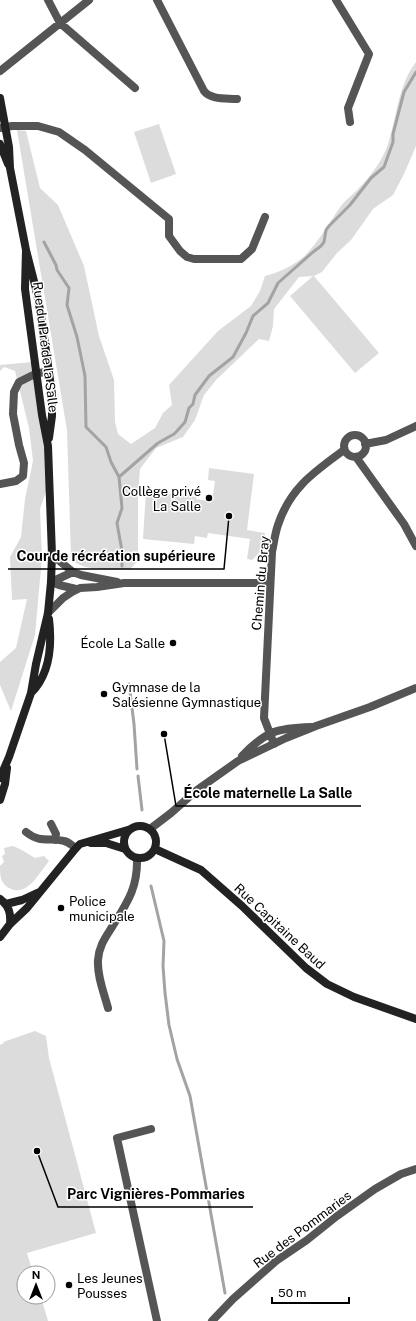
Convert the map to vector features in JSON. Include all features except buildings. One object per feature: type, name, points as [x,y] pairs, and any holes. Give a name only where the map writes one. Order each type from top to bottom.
[{"type":"main road","name":"Rue du Pré de la Salle","points":[[0,98],[3,128],[9,147],[10,168],[26,250],[41,315],[49,372],[52,394],[52,416],[48,446]]},
{"type":"main road","name":"Rue du Pré de la Salle","points":[[0,144],[10,168]]},
{"type":"main road","name":"Rue du Pré de la Salle","points":[[0,778],[32,693],[36,664],[48,613],[51,582],[52,555],[48,446],[24,289],[26,250]]},
{"type":"main road","name":"Rue du Pré de la Salle","points":[[0,800],[5,784],[9,757]]},
{"type":"main road","points":[[0,937],[10,924],[27,908],[76,848],[85,842],[138,826],[144,826],[150,829],[155,835],[157,842],[151,855],[144,858],[137,858],[130,855],[125,849],[106,843],[85,842]]},
{"type":"main road","points":[[125,849],[124,841],[126,834],[131,829]]},
{"type":"main road","name":"Rue Capitaine Baud","points":[[155,849],[201,870],[242,906],[306,968],[326,984],[354,997],[412,1017]]},
{"type":"main road","points":[[10,924],[10,913],[3,901],[22,900],[39,892]]},
{"type":"street","points":[[48,0],[60,23],[135,88]]},
{"type":"street","points":[[0,71],[90,0]]},
{"type":"street","points":[[157,0],[207,95],[212,97],[237,99]]},
{"type":"street","points":[[336,0],[369,54],[348,108],[350,122]]},
{"type":"street","points":[[3,128],[38,126],[59,132],[85,150],[169,219],[169,236],[180,252],[190,259],[242,259],[252,249],[265,217]]},
{"type":"street","points":[[0,484],[16,481],[23,476],[24,463],[13,414],[14,392],[19,382],[37,373],[49,372]]},
{"type":"street","points":[[365,444],[386,440],[416,426]]},
{"type":"street","points":[[351,436],[358,436],[362,438],[365,444],[364,453],[356,457],[349,456],[344,450],[346,440],[351,436]]},
{"type":"street","name":"Chemin du Bray","points":[[274,744],[264,718],[272,552],[277,525],[289,501],[309,476],[344,450]]},
{"type":"street","points":[[356,457],[404,524],[416,546]]},
{"type":"street","points":[[52,555],[73,572],[97,579],[124,583]]},
{"type":"street","points":[[51,582],[73,572]]},
{"type":"street","points":[[51,582],[76,589]]},
{"type":"street","points":[[48,613],[63,598],[80,588],[124,583],[270,583]]},
{"type":"street","points":[[150,829],[171,814],[196,790],[238,761],[316,726],[370,707],[416,688]]},
{"type":"street","points":[[238,761],[259,740],[270,733],[287,728],[316,726]]},
{"type":"street","points":[[51,824],[56,834],[55,840]]},
{"type":"street","points":[[26,832],[40,840],[68,842],[76,848]]},
{"type":"street","points":[[108,1008],[98,961],[100,949],[102,941],[112,928],[135,887],[138,870],[137,858]]},
{"type":"street","points":[[412,1017],[416,1024]]},
{"type":"street","points":[[151,1129],[116,1138],[157,1321]]},
{"type":"street","name":"Rue des Pommaries","points":[[212,1321],[233,1299],[276,1261],[307,1240],[375,1189],[402,1174],[416,1169]]},
{"type":"shaded area","points":[[416,62],[416,146],[404,174],[393,195],[373,209],[351,240],[337,253],[322,272],[314,276],[379,353],[355,373],[290,296],[313,276],[299,277],[274,309],[273,326],[269,341],[259,339],[216,380],[204,395],[195,420],[183,437],[156,448],[140,469],[138,494],[138,561],[130,569],[98,569],[74,562],[71,557],[67,430],[17,130],[26,131],[40,188],[58,205],[84,266],[99,336],[114,380],[115,422],[118,434],[131,444],[155,428],[163,413],[172,405],[169,385],[218,331],[251,306],[260,291],[265,276],[278,272],[294,264],[304,256],[310,250],[343,204],[371,174],[386,150],[405,81]]},
{"type":"shaded area","points":[[159,124],[176,174],[151,183],[134,132]]},
{"type":"shaded area","points":[[32,362],[47,437],[47,488],[40,509],[42,557],[35,635],[11,711],[0,685],[0,662],[16,648],[27,599],[12,600],[10,557],[21,537],[25,499],[33,461],[29,428],[15,371],[4,367],[0,371],[0,365]]},
{"type":"shaded area","points":[[209,468],[254,474],[247,530],[265,533],[262,548],[252,560],[247,559],[250,539],[208,533],[209,527],[207,538],[195,536],[194,544],[143,539],[146,491],[197,497],[196,499],[212,502],[215,481],[208,480]]},
{"type":"shaded area","points":[[13,846],[35,858],[44,856],[49,861],[32,883],[21,890],[15,890],[6,886],[0,876],[0,866],[4,862],[2,856],[5,854],[4,848]]},
{"type":"shaded area","points":[[35,1031],[46,1036],[49,1058],[96,1233],[27,1253],[31,1265],[16,1265],[16,1305],[43,1305],[48,1321],[0,1321],[0,1045],[4,1043],[3,1042]]},
{"type":"waterway","points":[[119,477],[158,443],[174,434],[185,422],[189,408],[193,404],[195,395],[209,376],[233,357],[253,316],[268,303],[278,283],[321,246],[324,242],[326,230],[329,226],[350,205],[371,178],[384,167],[393,142],[393,134],[404,92],[416,72]]},
{"type":"waterway","points":[[44,242],[57,270],[69,288],[67,305],[77,337],[85,376],[86,427],[106,447],[111,462],[119,477],[122,508],[117,523],[122,551],[122,566]]},
{"type":"waterway","points":[[129,684],[134,724],[137,769]]},
{"type":"waterway","points":[[138,776],[142,810]]},
{"type":"waterway","points":[[151,886],[164,941],[163,966],[169,1025],[177,1059],[190,1096],[225,1293]]},
{"type":"place","name":"Collège privé La Salle","points":[[209,498]]},
{"type":"place","name":"Cour de récréation supérieure","points":[[229,516]]},
{"type":"place","name":"École La Salle","points":[[173,643]]},
{"type":"place","name":"Gymnase de la Salésienne Gymnastique","points":[[104,694]]},
{"type":"place","name":"École maternelle La Salle","points":[[164,734]]},
{"type":"place","name":"Police municipale","points":[[61,908]]},
{"type":"place","name":"Parc Vignières-Pommaries","points":[[37,1151]]},
{"type":"place","name":"Les Jeunes Pousses","points":[[69,1285]]}]
